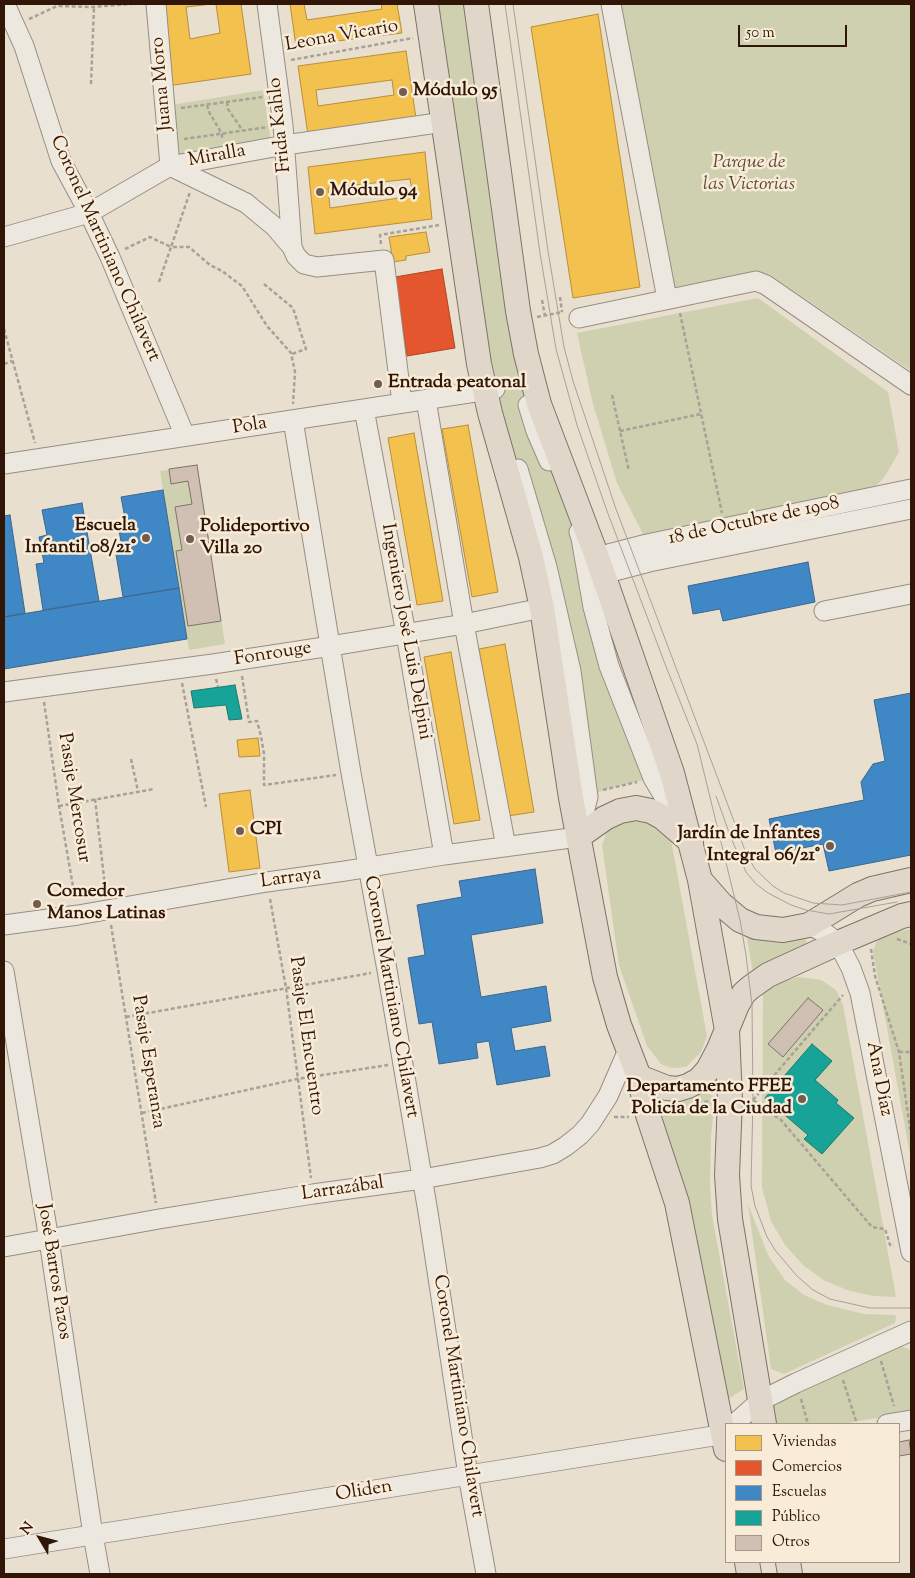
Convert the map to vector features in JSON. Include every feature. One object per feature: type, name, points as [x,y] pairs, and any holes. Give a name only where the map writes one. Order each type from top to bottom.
[{"type":"main road","points":[[426,4],[478,364],[490,390],[542,608],[578,837],[607,984],[628,1050],[639,1077],[648,1115],[677,1203],[725,1425]]},
{"type":"main road","points":[[476,4],[518,311],[526,354],[539,404],[600,566],[672,773],[700,880],[727,1030],[730,1100],[727,1175],[730,1219],[762,1413]]},
{"type":"main road","points":[[578,837],[620,810],[636,808],[651,811],[662,817],[690,842]]},
{"type":"main road","points":[[700,880],[721,904],[740,920],[767,929],[783,930],[809,926],[858,895],[872,889],[911,880]]},
{"type":"main road","points":[[639,1077],[667,1088],[678,1089],[699,1080],[714,1060],[744,993],[768,975],[838,943],[911,914]]},
{"type":"street","name":"Coronel Martiniano Chilavert","points":[[5,4],[24,46],[61,161],[110,256],[185,436]]},
{"type":"street","name":"Juana Moro","points":[[156,4],[170,166]]},
{"type":"street","name":"Frida Kahlo","points":[[267,4],[283,125],[292,246]]},
{"type":"street","points":[[437,4],[490,362],[490,390],[547,567],[571,671],[588,797],[578,837]]},
{"type":"street","points":[[465,4],[516,357],[536,431],[581,538],[593,607],[609,666],[653,778],[690,842]]},
{"type":"street","points":[[611,4],[672,298]]},
{"type":"street","name":"Miralla","points":[[4,237],[89,213],[170,166],[285,145],[444,122]]},
{"type":"street","points":[[170,166],[246,203],[275,227],[292,246],[296,256],[304,264],[317,267],[384,260],[402,403]]},
{"type":"street","points":[[571,315],[672,298],[756,281],[766,285],[911,385]]},
{"type":"street","name":"Pola","points":[[4,464],[490,390]]},
{"type":"street","points":[[426,400],[464,624],[506,847]]},
{"type":"street","name":"Ingeniero José Luis Delpini","points":[[364,409],[406,634],[444,855]]},
{"type":"street","name":"Coronel Martiniano Chilavert","points":[[293,420],[351,773],[387,970],[422,1179],[468,1475],[486,1574]]},
{"type":"street","name":"18 de Octubre de 1908","points":[[600,566],[725,528],[911,489]]},
{"type":"street","name":"18 de Octubre de 1908","points":[[600,566],[649,562],[911,509]]},
{"type":"street","points":[[824,611],[911,594]]},
{"type":"street","name":"Fonrouge","points":[[4,692],[331,646],[464,624],[542,608]]},
{"type":"street","name":"Larraya","points":[[4,925],[78,915],[267,882],[578,837]]},
{"type":"street","points":[[809,926],[824,933],[838,943]]},
{"type":"street","name":"Ana Díaz","points":[[838,943],[856,980],[864,1006],[910,1248]]},
{"type":"street","name":"José Barros Pazos","points":[[4,971],[49,1240],[100,1574]]},
{"type":"street","name":"Larrazábal","points":[[4,1247],[159,1219],[526,1162],[553,1154],[580,1135],[599,1111],[608,1096],[628,1050]]},
{"type":"street","points":[[745,1423],[762,1413],[796,1383],[911,1331]]},
{"type":"street","name":"Oliden","points":[[4,1549],[725,1434]]},
{"type":"path","points":[[15,24],[58,6],[132,4]]},
{"type":"path","points":[[91,84],[92,6]]},
{"type":"path","name":"Leona Vicario","points":[[274,63],[414,38],[416,50],[433,47]]},
{"type":"path","points":[[166,110],[279,95]]},
{"type":"path","points":[[227,102],[228,109],[243,131]]},
{"type":"path","points":[[207,105],[222,134],[224,156]]},
{"type":"path","points":[[168,141],[283,125]]},
{"type":"path","points":[[158,282],[195,178]]},
{"type":"path","points":[[384,260],[380,235],[442,224],[443,234],[460,232]]},
{"type":"path","points":[[110,256],[150,237],[171,247],[189,247],[242,286],[267,326],[290,353],[295,372]]},
{"type":"path","points":[[264,284],[293,308],[306,349],[292,354],[295,372],[293,420]]},
{"type":"path","points":[[560,297],[571,315]]},
{"type":"path","points":[[672,298],[701,414],[725,528]]},
{"type":"path","points":[[542,300],[545,316]]},
{"type":"path","points":[[4,329],[39,458]]},
{"type":"path","points":[[4,364],[12,362]]},
{"type":"path","points":[[612,394],[629,471]]},
{"type":"path","points":[[620,431],[701,414]]},
{"type":"path","points":[[240,660],[249,722],[257,721],[261,736],[264,754],[264,785],[351,773]]},
{"type":"path","points":[[179,668],[206,807]]},
{"type":"path","name":"Pasaje Mercosur","points":[[41,686],[78,915]]},
{"type":"path","points":[[131,759],[138,792]]},
{"type":"path","points":[[588,797],[609,788],[653,778]]},
{"type":"path","points":[[59,806],[154,789]]},
{"type":"path","name":"Pasaje Esperanza","points":[[95,799],[108,910],[159,1219]]},
{"type":"path","name":"Pasaje El Encuentro","points":[[267,882],[286,988],[313,1194]]},
{"type":"path","points":[[871,949],[875,976],[900,1052],[911,1135]]},
{"type":"path","points":[[126,1017],[387,970]]},
{"type":"path","points":[[754,1100],[856,980]]},
{"type":"path","points":[[900,1052],[911,1052]]},
{"type":"path","points":[[142,1113],[297,1079],[402,1063]]},
{"type":"path","points":[[691,1105],[717,1099],[754,1100],[781,1120],[872,1227],[885,1229],[890,1245],[910,1248]]},
{"type":"path","points":[[599,1111],[614,1118],[648,1115]]},
{"type":"path","points":[[877,1347],[899,1422]]},
{"type":"path","points":[[838,1364],[856,1423]]},
{"type":"path","points":[[796,1383],[808,1423]]},
{"type":"green space","points":[[437,4],[465,4],[509,313],[581,538],[593,607],[653,778],[609,788],[588,797],[490,362]]},
{"type":"green space","name":"Parque de las Victorias","points":[[617,4],[911,4],[911,371],[771,275],[758,274],[670,289]]},
{"type":"green space","points":[[263,90],[271,142],[179,157],[171,105]]},
{"type":"green space","points":[[758,298],[888,392],[899,452],[885,476],[878,484],[869,489],[644,536],[617,483],[593,404],[577,333]]},
{"type":"green space","name":"Polideportivo Villa 20","points":[[197,465],[225,644],[189,650],[160,471]]},
{"type":"green space","points":[[648,817],[671,840],[707,1036],[701,1052],[686,1067],[671,1068],[661,1064],[647,1046],[619,965],[602,845],[607,832],[615,822]]},
{"type":"green space","points":[[911,929],[911,1160],[873,951],[877,941],[887,934]]},
{"type":"green space","points":[[800,936],[806,940],[807,948],[753,974],[747,937],[770,941]]},
{"type":"green space","points":[[798,977],[821,980],[836,990],[843,1005],[896,1297],[874,1296],[850,1291],[825,1281],[803,1265],[785,1245],[771,1221],[762,1187],[763,991],[776,984]]},
{"type":"green space","points":[[702,1093],[708,1093],[715,1097],[711,1136],[710,1185],[712,1215],[744,1389],[728,1399],[685,1203],[658,1108],[660,1105],[669,1105],[691,1099]]},
{"type":"green space","points":[[748,1204],[768,1255],[785,1280],[804,1295],[827,1305],[864,1314],[896,1315],[895,1323],[784,1374],[771,1369]]},
{"type":"green space","points":[[898,1345],[911,1350],[911,1412],[848,1423],[775,1423],[773,1403]]},
{"type":"building: Viviendas","points":[[157,4],[212,4],[186,7],[190,39],[220,33],[216,4],[241,4],[251,74],[167,86]]},
{"type":"building: Viviendas","points":[[290,4],[304,4],[307,20],[382,9],[381,4],[397,4],[402,33],[296,46]]},
{"type":"building: Viviendas","points":[[598,14],[640,287],[573,298],[531,27]]},
{"type":"building: Viviendas","name":"Módulo 95","points":[[406,51],[416,118],[308,135],[298,66]],"holes":[[[392,80],[394,95],[318,106],[316,90]]]},
{"type":"building: Viviendas","name":"Módulo 94","points":[[425,152],[432,219],[315,234],[308,167]],"holes":[[[410,179],[413,196],[330,208],[328,188]]]},
{"type":"building: Viviendas","points":[[426,232],[430,252],[406,256],[406,260],[393,262],[389,237]]},
{"type":"building: Viviendas","points":[[468,425],[498,592],[472,597],[442,429]]},
{"type":"building: Viviendas","points":[[414,433],[443,601],[417,605],[388,438]]},
{"type":"building: Viviendas","points":[[505,644],[534,812],[508,816],[479,649]]},
{"type":"building: Viviendas","points":[[451,652],[480,820],[454,824],[424,657]]},
{"type":"building: Viviendas","points":[[258,738],[260,756],[239,757],[237,740]]},
{"type":"building: Viviendas","name":"CPI","points":[[250,790],[260,868],[229,872],[219,794]]},
{"type":"building: Comercios","points":[[442,269],[455,348],[407,356],[395,277]]},
{"type":"building: Escuelas","name":"Escuela Infantil 08/21°","points":[[163,490],[179,588],[123,597],[116,554],[123,552],[118,525],[126,523],[121,497]]},
{"type":"building: Escuelas","points":[[82,503],[99,601],[43,610],[36,564],[44,563],[39,537],[47,535],[42,510]]},
{"type":"building: Escuelas","points":[[10,515],[25,613],[4,617],[4,516]]},
{"type":"building: Escuelas","points":[[808,562],[815,602],[723,621],[720,609],[693,614],[688,586]]},
{"type":"building: Escuelas","points":[[179,588],[187,639],[4,669],[4,617]]},
{"type":"building: Escuelas","points":[[911,693],[911,855],[829,871],[823,844],[776,853],[769,819],[864,800],[861,782],[873,764],[885,761],[874,700]]},
{"type":"building: Escuelas","points":[[535,869],[543,923],[471,935],[481,997],[546,986],[551,1021],[511,1028],[515,1051],[545,1046],[550,1076],[497,1085],[489,1041],[476,1043],[478,1058],[439,1064],[432,1022],[419,1024],[408,958],[425,955],[417,905],[462,897],[459,881]]},
{"type":"building: Público","points":[[235,685],[242,719],[229,720],[226,705],[194,708],[191,691]]},
{"type":"building: Público","name":"Departamento FFEE Policía de la Ciudad","points":[[812,1044],[832,1061],[815,1080],[838,1100],[836,1103],[854,1118],[822,1154],[804,1139],[808,1135],[765,1098]]},
{"type":"building: Otros","name":"Polideportivo Villa 20","points":[[197,465],[221,621],[188,626],[176,551],[182,550],[175,507],[192,504],[188,481],[171,484],[169,469]]},
{"type":"building: Otros","points":[[808,998],[823,1010],[783,1057],[768,1044]]},
{"type":"building: Otros","points":[[909,1440],[911,1454],[900,1456],[900,1442]]},
{"type":"tram line","points":[[505,4],[540,253],[556,349],[577,425],[607,511],[697,744],[740,920],[752,1005],[753,1100],[751,1186],[755,1206],[767,1237],[775,1250],[797,1276],[813,1290],[830,1299],[870,1308],[911,1308]]},
{"type":"tram line","points":[[513,4],[548,251],[564,347],[573,381],[616,509],[746,853],[755,869],[773,886],[784,893],[813,903],[842,905],[911,892]]},
{"type":"tram line","points":[[716,796],[746,872],[756,884],[768,893],[791,905],[829,914],[897,902]]},
{"type":"place","name":"Módulo 95","points":[[403,92]]},
{"type":"place","name":"Módulo 94","points":[[320,192]]},
{"type":"place","name":"Entrada peatonal","points":[[378,384]]},
{"type":"place","name":"Escuela Infantil 08/21°","points":[[146,538]]},
{"type":"place","name":"Polideportivo Villa 20","points":[[190,539]]},
{"type":"place","name":"CPI","points":[[240,831]]},
{"type":"place","name":"Jardín de Infantes Integral 06/21°","points":[[830,846]]},
{"type":"place","name":"Comedor Manos Latinas","points":[[37,904]]},
{"type":"place","name":"Departamento FFEE Policía de la Ciudad","points":[[802,1099]]}]
